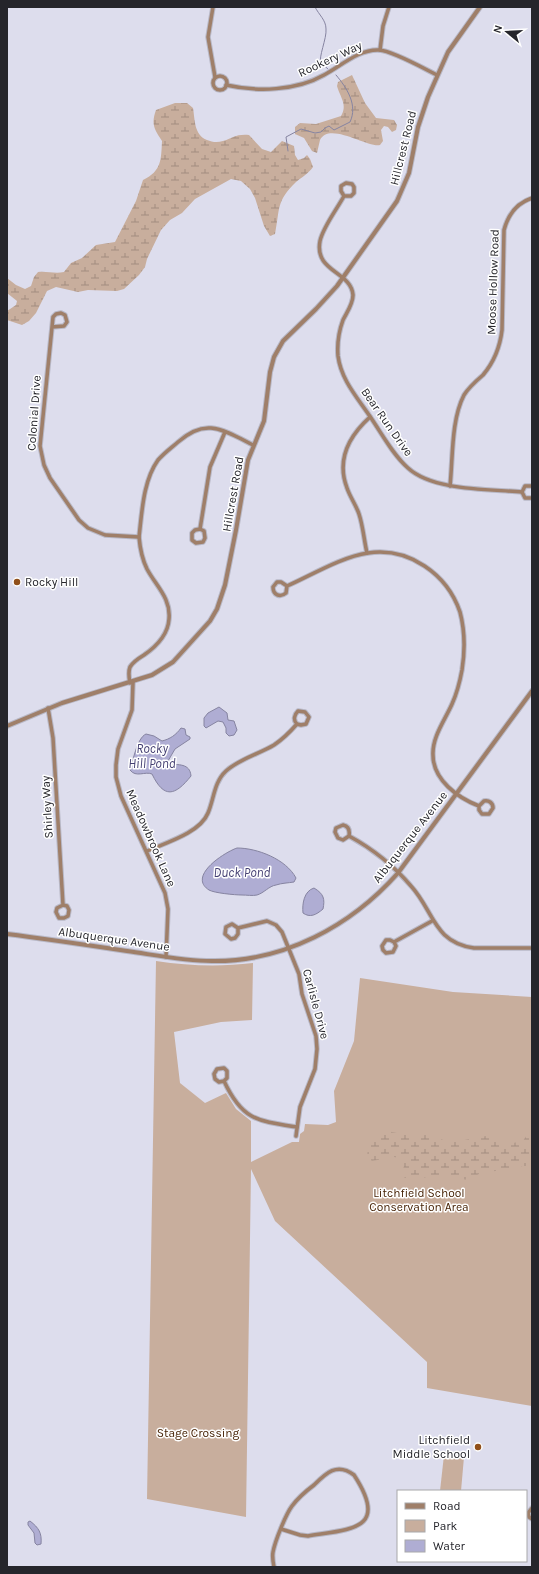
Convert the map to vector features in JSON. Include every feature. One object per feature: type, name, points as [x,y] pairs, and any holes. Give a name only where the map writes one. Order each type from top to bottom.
[{"type":"street","points":[[213,7],[208,37],[215,77]]},
{"type":"street","points":[[380,50],[383,26],[389,7]]},
{"type":"street","name":"Hillcrest Road","points":[[7,726],[73,699],[152,675],[173,662],[199,634],[217,609],[229,568],[248,460],[264,421],[270,372],[278,349],[291,332],[322,303],[398,201],[409,173],[422,112],[437,75],[448,52],[480,7]]},
{"type":"street","name":"Rookery Way","points":[[226,85],[227,81],[223,76],[215,77],[213,83],[217,89],[221,89],[226,85],[256,89],[301,85],[318,79],[363,53],[380,50],[390,53],[437,75]]},
{"type":"street","points":[[346,183],[352,184],[354,187],[354,193],[350,196],[344,196],[341,192],[342,186],[346,183]]},
{"type":"street","points":[[342,278],[324,263],[320,256],[319,247],[323,234],[344,196]]},
{"type":"street","name":"Moose Hollow Road","points":[[450,486],[458,410],[469,388],[489,366],[500,342],[502,330],[504,230],[513,211],[523,202],[532,198]]},
{"type":"street","name":"Bear Run Drive","points":[[342,278],[350,287],[352,299],[341,325],[338,351],[340,363],[347,384],[400,459],[408,468],[428,480],[450,486],[522,492],[525,498],[532,498]]},
{"type":"street","points":[[58,313],[65,315],[67,322],[64,326],[52,327],[54,316],[58,313]]},
{"type":"street","name":"Colonial Drive","points":[[52,327],[40,446],[44,465],[50,478],[79,520],[88,528],[94,532],[105,535],[139,536]]},
{"type":"street","points":[[367,553],[359,514],[345,484],[343,467],[344,454],[349,442],[356,430],[370,417]]},
{"type":"street","name":"Meadowbrook Lane","points":[[166,956],[167,900],[161,882],[121,796],[116,777],[118,749],[132,710],[131,682],[129,672],[132,664],[153,649],[162,639],[170,616],[166,598],[144,563],[139,536],[147,485],[159,460],[192,432],[207,428],[214,428],[253,445]]},
{"type":"street","points":[[200,529],[210,467],[225,432]]},
{"type":"street","points":[[522,492],[525,486],[532,486]]},
{"type":"street","points":[[200,529],[204,531],[205,538],[203,542],[196,543],[192,540],[192,533],[195,530],[200,529]]},
{"type":"street","points":[[287,586],[345,560],[367,553],[397,554],[409,558],[432,572],[445,585],[458,607],[462,620],[464,635],[462,670],[457,692],[434,742],[433,754],[438,774],[446,785],[456,794],[479,806]]},
{"type":"street","points":[[277,582],[282,582],[287,586],[287,591],[282,596],[277,595],[274,592],[274,585],[277,582]]},
{"type":"street","name":"Albuquerque Avenue","points":[[7,934],[166,956],[210,961],[228,961],[257,957],[288,948],[321,934],[358,912],[398,873],[532,691]]},
{"type":"street","name":"Shirley Way","points":[[48,708],[53,738],[62,905]]},
{"type":"street","points":[[147,851],[190,832],[200,824],[208,812],[216,786],[223,774],[232,766],[278,743],[297,724],[301,725],[308,722],[308,715],[305,712],[298,711],[295,715],[294,720],[297,724]]},
{"type":"street","points":[[340,825],[345,826],[349,831],[349,836],[343,840],[338,838],[335,835],[335,830],[340,825]]},
{"type":"street","points":[[349,836],[363,844],[398,873],[418,893],[432,921],[445,937],[466,947],[532,948]]},
{"type":"street","name":"Carlisle Drive","points":[[238,928],[263,921],[271,921],[280,929],[299,974],[302,994],[314,1029],[316,1043],[315,1069],[300,1107],[296,1136]]},
{"type":"street","points":[[394,942],[432,921]]},
{"type":"street","points":[[234,925],[238,928],[238,934],[235,938],[228,938],[225,934],[227,926],[234,925]]},
{"type":"street","points":[[222,1068],[227,1071],[228,1076],[224,1082],[219,1082],[215,1079],[214,1074],[218,1069],[222,1068]]},
{"type":"street","points":[[224,1082],[234,1102],[247,1114],[269,1123],[297,1127]]},
{"type":"street","points":[[274,1567],[273,1552],[281,1529],[291,1507],[329,1471],[341,1470],[354,1475],[366,1499],[368,1508],[365,1520],[359,1525],[351,1529],[308,1536],[281,1529]]},
{"type":"street","points":[[532,1508],[528,1513],[529,1517],[532,1519]]},
{"type":"green space","points":[[352,75],[365,103],[376,118],[394,120],[397,125],[396,130],[392,132],[388,127],[384,126],[381,130],[383,141],[380,145],[374,145],[349,136],[331,133],[325,135],[320,140],[317,153],[312,151],[304,138],[295,134],[295,127],[300,123],[316,124],[341,116],[344,105],[337,86],[338,82]]},
{"type":"green space","points":[[175,103],[187,103],[193,108],[197,131],[207,140],[219,142],[238,136],[249,135],[262,149],[271,152],[282,141],[294,146],[295,155],[298,160],[307,155],[313,167],[307,174],[296,182],[282,200],[275,234],[270,236],[264,226],[255,198],[250,189],[241,181],[231,179],[195,199],[182,213],[170,220],[161,230],[147,259],[145,267],[124,289],[117,291],[88,290],[78,292],[56,287],[47,291],[36,313],[29,321],[22,325],[7,320],[7,311],[16,305],[17,301],[7,293],[7,278],[16,285],[25,289],[31,286],[34,277],[38,272],[64,272],[71,263],[82,258],[96,245],[115,242],[136,201],[143,180],[154,173],[161,159],[162,141],[154,126],[156,110]]},
{"type":"green space","name":"Litchfield School Conservation Area","points":[[156,961],[204,965],[253,963],[252,1020],[221,1022],[174,1032],[180,1083],[205,1103],[226,1093],[236,1109],[251,1121],[251,1162],[292,1142],[299,1142],[300,1134],[304,1131],[305,1124],[328,1125],[336,1122],[334,1091],[354,1041],[360,978],[453,992],[532,997],[532,1406],[427,1388],[427,1362],[275,1221],[251,1169],[246,1517],[147,1499]]},
{"type":"green space","points":[[532,1127],[532,1166],[523,1166],[479,1174],[468,1180],[437,1175],[408,1179],[401,1176],[404,1166],[404,1159],[394,1157],[372,1161],[367,1157],[368,1146],[376,1136],[387,1131],[412,1136],[426,1135],[447,1141],[459,1141],[486,1136],[513,1143],[523,1141]]},
{"type":"green space","points":[[444,1455],[464,1457],[461,1490],[440,1490]]},
{"type":"water","points":[[219,707],[227,713],[228,720],[234,721],[237,730],[234,735],[229,736],[226,733],[226,728],[223,722],[218,721],[206,728],[204,726],[204,718],[208,713]]},
{"type":"water","name":"Rocky Hill Pond","points":[[181,728],[185,729],[186,735],[190,737],[190,739],[175,749],[168,761],[169,764],[186,767],[190,772],[191,776],[180,788],[170,792],[165,791],[156,782],[152,774],[135,774],[130,770],[138,745],[143,736],[146,734],[154,736],[162,741],[173,736]]},
{"type":"water","name":"Duck Pond","points":[[237,848],[262,852],[278,860],[291,871],[296,878],[294,882],[273,886],[260,894],[255,895],[230,894],[209,890],[203,884],[202,878],[205,872],[217,859]]},
{"type":"water","points":[[314,888],[320,892],[324,902],[323,909],[311,916],[303,913],[303,902],[308,892]]},
{"type":"water","points":[[30,1521],[39,1531],[41,1544],[37,1545],[35,1543],[34,1533],[28,1525],[28,1522]]},
{"type":"waterway","points":[[315,7],[324,20],[326,26],[326,33],[320,60],[321,63],[328,69]]},
{"type":"waterway","points":[[288,151],[286,137],[301,129],[315,133],[321,132],[329,126],[334,130],[350,122],[353,109],[352,103],[344,85],[336,75]]},
{"type":"place","name":"Rocky Hill","points":[[17,582]]},
{"type":"place","name":"Litchfield Middle School","points":[[478,1447]]},
{"type":"park label","name":"Stage Crossing","points":[[198,1433]]}]
